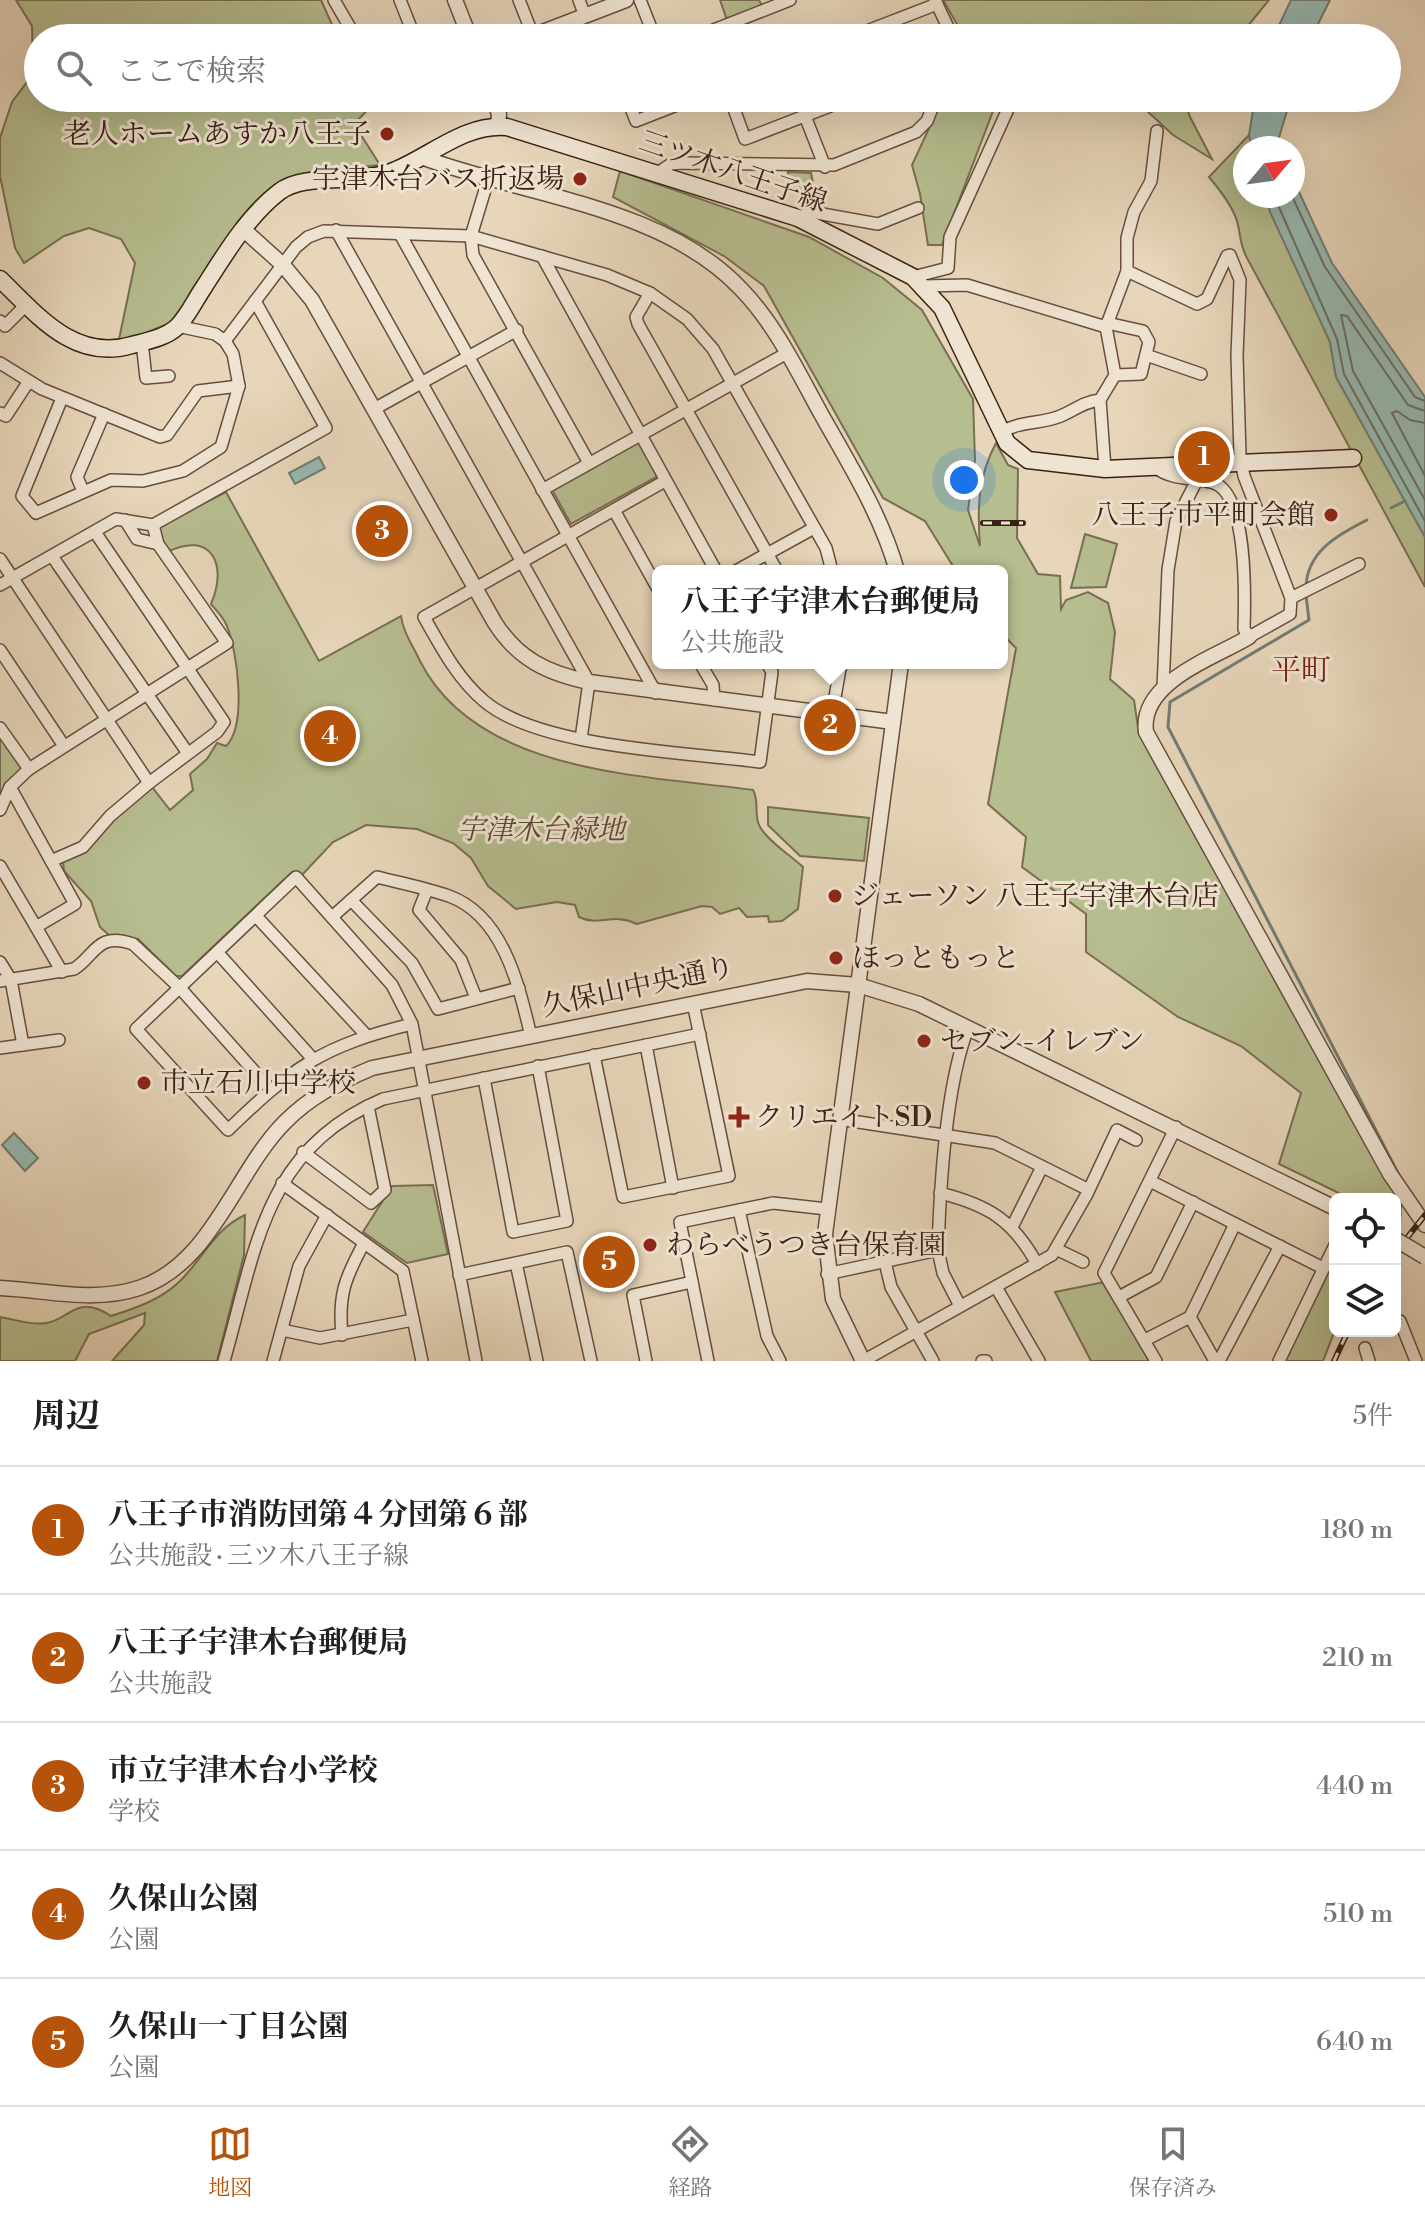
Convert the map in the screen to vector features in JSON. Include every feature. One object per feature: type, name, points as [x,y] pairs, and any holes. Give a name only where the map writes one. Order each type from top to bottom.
[{"type":"main road","name":"三ツ木八王子線","points":[[177,326],[244,230],[276,194],[294,184],[374,178],[424,158],[476,129],[498,126],[519,129],[798,218],[918,282],[942,308],[966,351],[1002,432],[1016,454],[1028,460],[1105,469],[1353,458]]},
{"type":"main road","points":[[0,279],[55,328],[90,349],[112,350],[166,334],[177,326]]},
{"type":"street","points":[[334,0],[348,24]]},
{"type":"street","points":[[400,0],[409,24]]},
{"type":"street","points":[[455,0],[464,24]]},
{"type":"street","points":[[519,0],[527,24]]},
{"type":"street","points":[[579,0],[585,16]]},
{"type":"street","points":[[564,24],[626,0]]},
{"type":"street","points":[[640,0],[649,24]]},
{"type":"street","points":[[729,24],[790,0]]},
{"type":"street","points":[[883,24],[936,2],[946,24]]},
{"type":"street","points":[[498,112],[498,126]]},
{"type":"street","points":[[632,112],[636,121],[659,112]]},
{"type":"street","points":[[735,112],[745,139],[815,112]]},
{"type":"street","points":[[659,172],[671,164],[682,163],[825,167],[916,132],[927,121],[931,112]]},
{"type":"street","points":[[918,282],[948,268],[950,237],[1007,112]]},
{"type":"street","points":[[805,116],[825,167]]},
{"type":"street","points":[[1105,469],[1100,400],[1115,375],[1106,325],[1127,271],[1127,238],[1134,212],[1151,181],[1157,131]]},
{"type":"street","points":[[424,158],[488,180],[629,219],[683,242],[702,254],[743,290],[787,353],[873,506],[895,565]]},
{"type":"street","points":[[488,180],[471,236],[473,255],[589,463]]},
{"type":"street","points":[[798,218],[811,212],[878,224],[918,208]]},
{"type":"street","points":[[244,230],[283,265],[325,321],[474,586],[515,650],[545,670],[589,682],[893,722]]},
{"type":"street","points":[[336,230],[589,682],[581,739]]},
{"type":"street","points":[[225,341],[308,237],[336,230],[471,236],[618,279],[650,293],[687,319],[713,349],[826,548],[830,565]]},
{"type":"street","points":[[400,234],[656,693]]},
{"type":"street","points":[[542,256],[713,565]]},
{"type":"street","points":[[1127,271],[1197,304],[1204,304],[1227,256],[1234,259],[1240,280],[1237,356],[1241,464],[1294,597],[1290,614],[1163,688],[1152,699],[1146,715],[1149,739],[1390,1174],[1425,1225]]},
{"type":"street","points":[[918,282],[967,285],[1148,334],[1141,374],[1115,375]]},
{"type":"street","points":[[650,293],[636,317],[773,565]]},
{"type":"street","points":[[0,585],[116,519],[153,525],[326,428],[255,301]]},
{"type":"street","points":[[0,321],[5,326],[26,305]]},
{"type":"street","points":[[62,398],[22,496],[36,513],[111,480],[143,481],[199,463],[221,447],[239,386],[233,354],[225,341],[215,334],[177,326]]},
{"type":"street","points":[[374,409],[517,330]]},
{"type":"street","points":[[142,342],[146,378],[169,376]]},
{"type":"street","points":[[542,490],[787,353]]},
{"type":"street","points":[[1146,355],[1201,374]]},
{"type":"street","points":[[0,363],[62,398],[160,437],[167,435],[198,391],[239,386]]},
{"type":"street","points":[[0,413],[6,416],[29,381]]},
{"type":"street","points":[[1002,432],[1017,424],[1060,416],[1079,403],[1100,400]]},
{"type":"street","points":[[83,491],[77,477],[104,414]]},
{"type":"street","points":[[1155,467],[1162,473],[1220,486],[1234,505],[1240,534],[1244,629],[1249,637]]},
{"type":"street","points":[[1163,688],[1167,583],[1176,521],[1197,480]]},
{"type":"street","points":[[665,481],[474,586],[424,617],[445,655],[464,681],[496,710],[541,731],[760,762],[770,669]]},
{"type":"street","points":[[614,510],[652,578]]},
{"type":"street","points":[[125,520],[137,539],[158,544]]},
{"type":"street","points":[[0,810],[10,787],[29,769],[227,643],[158,544],[153,525]]},
{"type":"street","points":[[747,565],[814,528]]},
{"type":"street","points":[[51,861],[83,847],[110,816],[187,752],[217,732],[224,722],[95,532]]},
{"type":"street","points":[[52,556],[187,752]]},
{"type":"street","points":[[0,559],[149,783]]},
{"type":"street","points":[[1294,597],[1358,564]]},
{"type":"street","points":[[0,650],[64,746]]},
{"type":"street","points":[[704,669],[713,685],[714,700]]},
{"type":"street","points":[[832,714],[840,669]]},
{"type":"street","points":[[900,669],[827,1209],[827,1274],[838,1314],[863,1361],[1058,1250],[1117,1130],[1136,1140]]},
{"type":"street","points":[[0,728],[29,769]]},
{"type":"street","points":[[10,787],[75,904],[36,927]]},
{"type":"street","points":[[0,866],[62,972]]},
{"type":"street","points":[[412,1024],[366,1035],[312,1058],[270,1089],[228,1130],[136,1029],[296,877],[392,985],[412,1024],[476,1361]]},
{"type":"street","points":[[332,917],[377,877],[453,897],[478,917],[504,948],[519,988],[531,1036]]},
{"type":"street","points":[[427,890],[419,910],[461,960],[476,998]]},
{"type":"street","points":[[351,900],[412,963],[438,1009],[519,988]]},
{"type":"street","points":[[256,916],[366,1035]]},
{"type":"street","points":[[6,981],[62,972],[82,964],[90,950],[123,941],[133,944],[180,988],[270,1089]]},
{"type":"street","points":[[217,952],[312,1058]]},
{"type":"street","points":[[0,962],[23,1045]]},
{"type":"street","name":"久保山中央通り","points":[[0,1288],[96,1296],[140,1288],[158,1279],[193,1250],[283,1124],[334,1083],[372,1068],[807,981],[858,985],[919,1004],[1176,1127],[1329,1205]]},
{"type":"street","points":[[594,1055],[623,1197],[729,1176],[693,1003]]},
{"type":"street","points":[[960,1306],[943,1273],[938,1250],[940,1193],[959,1051],[968,1028]]},
{"type":"street","points":[[224,1361],[272,1201],[303,1152],[335,1123],[368,1106],[424,1090],[700,1034]]},
{"type":"street","points":[[0,1048],[59,1040]]},
{"type":"street","points":[[646,1045],[673,1188]]},
{"type":"street","points":[[484,1078],[513,1232],[567,1221],[538,1066]]},
{"type":"street","points":[[303,1152],[371,1203],[385,1190],[368,1106]]},
{"type":"street","points":[[839,1119],[995,1143],[1087,1189]]},
{"type":"street","points":[[1156,1361],[1104,1273],[1176,1127]]},
{"type":"street","points":[[1012,1227],[1042,1167]]},
{"type":"street","points":[[1150,1181],[1323,1268]]},
{"type":"street","points":[[282,1183],[403,1271],[422,1361]]},
{"type":"street","points":[[940,1193],[975,1201],[1012,1227],[1037,1264]]},
{"type":"street","points":[[1119,1297],[1156,1277],[1193,1202]]},
{"type":"street","points":[[708,1361],[680,1222],[773,1203],[827,1209]]},
{"type":"street","points":[[739,1210],[767,1336],[780,1361]]},
{"type":"street","points":[[273,1361],[299,1266],[327,1215]]},
{"type":"street","points":[[1145,1340],[1190,1317],[1235,1224]]},
{"type":"street","points":[[342,1335],[339,1304],[347,1275],[364,1243]]},
{"type":"street","points":[[1401,1243],[1425,1257]]},
{"type":"street","points":[[1190,1317],[1217,1361],[1280,1246]]},
{"type":"street","points":[[827,1274],[938,1250]]},
{"type":"street","points":[[1058,1250],[1083,1262]]},
{"type":"street","points":[[459,1275],[567,1252],[591,1361]]},
{"type":"street","points":[[1279,1361],[1329,1256]]},
{"type":"street","points":[[885,1262],[891,1287],[933,1361]]},
{"type":"street","points":[[516,1263],[537,1361]]},
{"type":"street","points":[[646,1361],[633,1295],[692,1282]]},
{"type":"street","points":[[996,1287],[1039,1361]]},
{"type":"street","points":[[282,1330],[320,1338],[413,1320]]},
{"type":"street","points":[[1401,1324],[1416,1361]]},
{"type":"street","points":[[1365,1348],[1369,1361]]},
{"type":"green space","points":[[16,0],[321,0],[332,24],[31,24]]},
{"type":"green space","points":[[720,0],[759,0],[762,6],[727,20]]},
{"type":"green space","points":[[943,0],[1269,0],[1249,24],[957,24]]},
{"type":"green space","points":[[24,86],[24,112],[366,112],[354,124],[380,165],[310,172],[265,195],[170,323],[118,344],[135,263],[121,239],[89,228],[64,236],[24,263],[15,248],[0,176],[0,138],[12,102]]},
{"type":"green space","points":[[937,112],[993,112],[942,245],[928,245],[912,165]]},
{"type":"green space","points":[[1148,112],[1188,112],[1212,159],[1173,135]]},
{"type":"green space","points":[[1233,152],[1233,208],[1271,208],[1330,342],[1336,377],[1425,537],[1425,587],[1247,258],[1232,209],[1209,177]]},
{"type":"green space","points":[[620,171],[809,237],[883,278],[922,310],[973,399],[975,460],[968,510],[980,546],[980,493],[985,468],[996,443],[1008,465],[1018,469],[1017,538],[1038,574],[1060,576],[1061,609],[1066,600],[1088,592],[1108,603],[1115,632],[1110,679],[1134,700],[1139,734],[1394,1193],[1339,1193],[1279,1164],[1301,1093],[1241,1046],[1178,1017],[1086,952],[1086,914],[1022,867],[1026,837],[988,804],[1016,648],[1008,640],[1008,565],[952,565],[925,521],[883,498],[764,286],[724,256],[613,197]]},
{"type":"green space","points":[[788,172],[811,173],[815,193],[789,189]]},
{"type":"green space","points":[[638,439],[658,476],[571,524],[551,488]]},
{"type":"green space","name":"宇津木台緑地","points":[[226,492],[319,661],[401,616],[420,661],[446,698],[481,727],[522,748],[615,772],[753,790],[760,827],[803,867],[798,909],[782,921],[769,922],[768,916],[747,917],[739,908],[720,914],[712,907],[702,906],[637,924],[620,919],[586,920],[579,917],[575,905],[557,902],[516,909],[488,886],[471,858],[453,843],[417,829],[366,825],[333,842],[301,876],[292,872],[182,976],[176,976],[138,939],[111,937],[100,927],[91,901],[64,871],[63,862],[86,851],[114,817],[152,787],[170,810],[193,790],[190,774],[207,759],[217,743],[226,746],[237,722],[238,688],[234,652],[226,624],[211,604],[218,576],[212,555],[195,545],[167,552],[157,527]]},
{"type":"green space","points":[[1085,534],[1117,544],[1106,587],[1071,588]]},
{"type":"green space","points":[[0,728],[29,769],[0,810]]},
{"type":"green space","points":[[768,807],[869,818],[864,861],[800,856],[768,825]]},
{"type":"green space","points":[[433,1185],[448,1254],[407,1263],[363,1232],[392,1186]]},
{"type":"green space","points":[[245,1215],[244,1255],[217,1361],[112,1361],[144,1325],[145,1313],[89,1334],[75,1361],[0,1361],[0,1317],[41,1324],[81,1307],[111,1316],[156,1299],[179,1282],[225,1228]]},
{"type":"green space","points":[[616,1252],[620,1266],[600,1272],[598,1257]]},
{"type":"green space","points":[[1329,1261],[1329,1337],[1332,1337],[1323,1361],[1285,1361]]},
{"type":"green space","points":[[1109,1281],[1156,1361],[1091,1361],[1055,1292]]},
{"type":"water","points":[[1291,0],[1330,0],[1318,24],[1280,24]]},
{"type":"water","points":[[1253,112],[1287,112],[1279,136],[1249,136]]},
{"type":"water","points":[[1305,205],[1332,263],[1425,397],[1425,537],[1336,377],[1330,342],[1269,208],[1305,208]]},
{"type":"water","points":[[319,457],[325,468],[295,484],[289,473]]},
{"type":"water","points":[[14,1133],[38,1158],[25,1171],[2,1145]]},
{"type":"waterway","points":[[1391,508],[1405,501]]},
{"type":"waterway","points":[[1306,587],[1318,554],[1345,532],[1367,520]]},
{"type":"waterway","points":[[1306,595],[1309,620],[1170,702],[1168,727],[1399,1175]]},
{"type":"railway","points":[[983,523],[1023,523]]},
{"type":"railway","points":[[1401,1245],[1425,1215]]},
{"type":"railway","points":[[1334,1361],[1345,1337]]},
{"type":"place","name":"老人ホームあすか八王子","points":[[387,134]]},
{"type":"place","name":"宇津木台バス折返場","points":[[580,179]]},
{"type":"place","name":"八王子市消防団第４分団第６部","points":[[1204,457]]},
{"type":"place","name":"八王子市平町会館","points":[[1331,515]]},
{"type":"place","name":"市立宇津木台小学校","points":[[382,531]]},
{"type":"place","name":"八王子宇津木台郵便局","points":[[830,725]]},
{"type":"place","name":"久保山公園","points":[[330,736]]},
{"type":"place","name":"ジェーソン 八王子宇津木台店","points":[[835,896]]},
{"type":"place","name":"ほっともっと","points":[[836,958]]},
{"type":"place","name":"セブン-イレブン","points":[[924,1041]]},
{"type":"place","name":"市立石川中学校","points":[[144,1083]]},
{"type":"place","name":"クリエイトSD","points":[[739,1117]]},
{"type":"place","name":"わらべうつき台保育園","points":[[650,1245]]},
{"type":"place","name":"久保山一丁目公園","points":[[609,1262]]},
{"type":"district","name":"平町","points":[[1301,671]]}]
